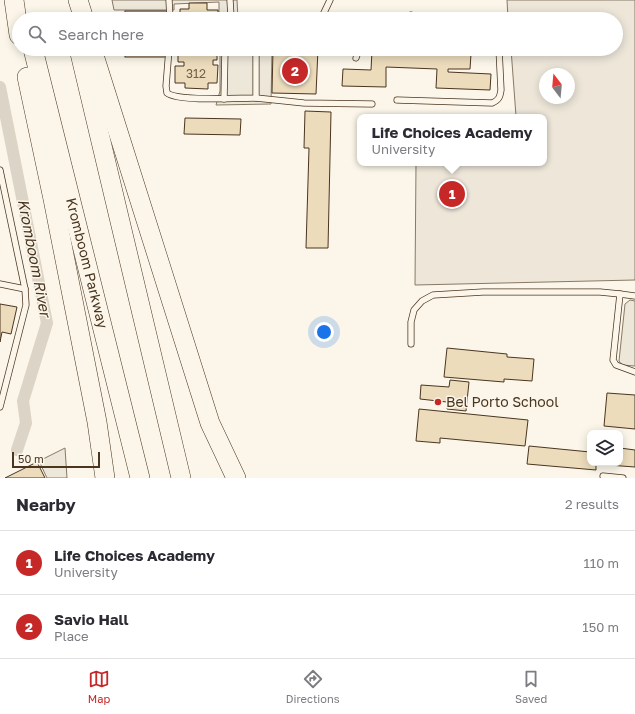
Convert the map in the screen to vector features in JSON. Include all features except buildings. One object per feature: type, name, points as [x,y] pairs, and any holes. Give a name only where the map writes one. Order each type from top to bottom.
[{"type":"highway","points":[[14,0],[16,12]]},
{"type":"highway","points":[[20,0],[23,12]]},
{"type":"highway","points":[[68,0],[71,12]]},
{"type":"highway","points":[[78,0],[82,12]]},
{"type":"highway","points":[[22,56],[91,392],[105,478]]},
{"type":"highway","name":"Kromboom Parkway","points":[[35,56],[140,478]]},
{"type":"highway","points":[[82,56],[181,478]]},
{"type":"highway","points":[[94,56],[210,423],[236,478]]},
{"type":"lane","points":[[169,0],[170,12]]},
{"type":"lane","points":[[229,12],[230,0]]},
{"type":"lane","points":[[324,12],[330,0]]},
{"type":"lane","points":[[169,56],[166,86],[169,94],[175,96],[224,99],[256,98],[304,103],[372,104]]},
{"type":"lane","points":[[224,99],[225,56]]},
{"type":"lane","points":[[256,56],[256,98]]},
{"type":"lane","points":[[397,100],[496,102],[500,96],[501,90],[499,56]]},
{"type":"lane","points":[[0,170],[25,289],[26,305],[0,407]]},
{"type":"lane","points":[[0,284],[25,289]]},
{"type":"lane","points":[[411,344],[411,322],[414,310],[422,300],[432,295],[445,293],[600,292],[635,296]]},
{"type":"lane","points":[[620,294],[613,360],[616,365],[635,372]]},
{"type":"lane","points":[[603,476],[623,478]]},
{"type":"shaded area","points":[[112,0],[237,0],[238,12],[219,12],[219,2],[174,4],[174,10],[114,10]]},
{"type":"shaded area","points":[[507,0],[635,0],[635,280],[415,285],[416,166],[547,166],[547,114],[516,114],[512,56],[623,56],[623,12],[508,12]]},
{"type":"shaded area","points":[[220,56],[272,56],[271,104],[216,105],[220,91]]},
{"type":"shaded area","points":[[630,300],[635,301],[635,366],[622,365],[619,361],[625,304]]},
{"type":"shaded area","points":[[65,448],[67,478],[47,478],[39,461]]},
{"type":"waterway","name":"Kromboom River","points":[[0,87],[47,323],[23,401],[26,423],[17,450]]},
{"type":"place","name":"Savio Hall","points":[[295,71]]},
{"type":"place","name":"Life Choices Academy","points":[[452,194]]},
{"type":"place","name":"Bel Porto School","points":[[438,402]]}]
